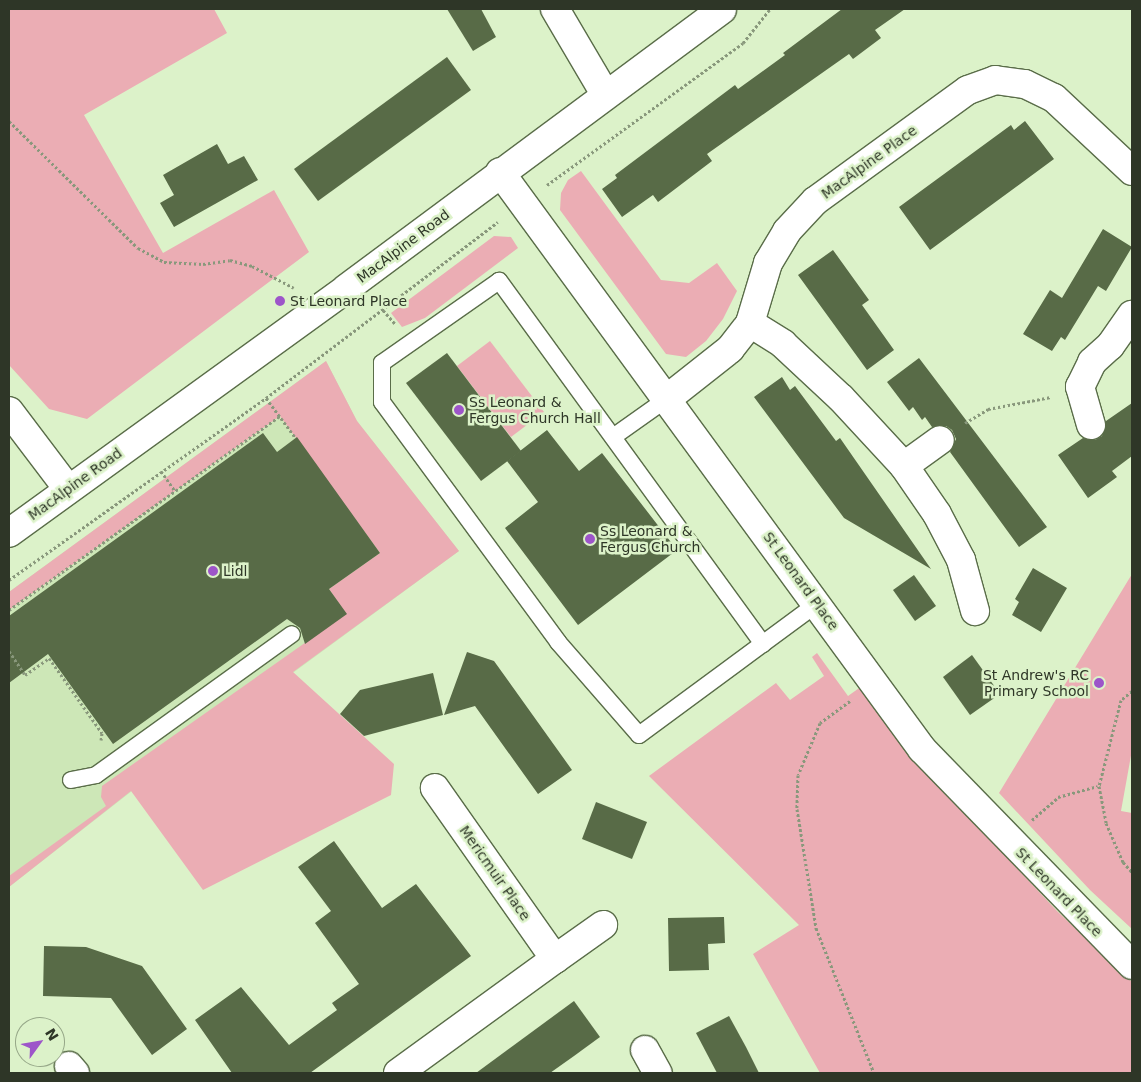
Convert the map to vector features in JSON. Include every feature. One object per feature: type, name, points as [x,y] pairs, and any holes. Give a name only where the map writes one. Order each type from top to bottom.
[{"type":"street","points":[[555,9],[606,94]]},
{"type":"street","name":"MacAlpine Road","points":[[9,533],[324,305],[500,172],[722,9]]},
{"type":"street","name":"MacAlpine Place","points":[[668,398],[730,349],[750,323],[768,263],[787,231],[815,201],[968,90],[994,80],[1025,84],[1054,98],[1132,171]]},
{"type":"street","name":"St Leonard Place","points":[[500,172],[818,603],[872,684],[922,749],[1132,965]]},
{"type":"street","points":[[1091,425],[1080,387],[1092,362],[1110,346],[1132,315]]},
{"type":"street","points":[[750,323],[783,344],[841,398],[904,466],[937,514],[961,560],[975,611]]},
{"type":"street","points":[[9,411],[68,489]]},
{"type":"street","points":[[904,466],[940,440]]},
{"type":"street","name":"Mericmuir Place","points":[[435,788],[555,959]]},
{"type":"street","points":[[398,1073],[603,925]]},
{"type":"street","points":[[645,1050],[658,1073]]},
{"type":"lane","points":[[763,644],[499,281],[382,363],[382,402],[558,642],[639,735],[763,644],[818,603]]},
{"type":"lane","points":[[613,437],[668,398]]},
{"type":"lane","points":[[71,780],[96,775],[292,634]]},
{"type":"path","points":[[9,580],[160,471],[266,398],[524,203],[743,43],[770,9]]},
{"type":"path","points":[[9,121],[138,248],[164,262],[230,260],[252,266],[324,305]]},
{"type":"path","points":[[940,440],[988,409],[1055,396],[1080,387]]},
{"type":"path","points":[[266,398],[295,437]]},
{"type":"path","points":[[9,610],[280,416]]},
{"type":"path","points":[[160,471],[175,491]]},
{"type":"path","points":[[9,651],[10,657],[26,675],[49,658],[102,733],[96,775]]},
{"type":"path","points":[[872,684],[820,723],[798,775],[797,809],[816,928],[874,1073]]},
{"type":"path","points":[[1132,691],[1121,700],[1098,786],[1106,823],[1123,862],[1132,872]]},
{"type":"path","points":[[1009,840],[1058,797],[1098,786]]},
{"type":"shaded area","points":[[9,9],[214,9],[227,33],[84,115],[163,253],[274,190],[309,252],[87,419],[49,409],[9,365]]},
{"type":"shaded area","points":[[581,171],[661,280],[689,283],[717,263],[737,291],[723,319],[706,341],[686,357],[666,354],[560,210],[561,193],[568,180]]},
{"type":"shaded area","points":[[494,236],[511,237],[518,248],[425,318],[402,327],[391,313]]},
{"type":"shaded area","points":[[490,341],[544,412],[511,437],[457,366]]},
{"type":"shaded area","points":[[326,361],[357,421],[459,551],[132,791],[9,887],[9,592]]},
{"type":"shaded area","points":[[326,361],[357,421],[459,551],[293,672],[394,764],[391,795],[203,890],[131,791],[9,887],[9,876],[106,806],[101,797],[102,786],[346,614],[329,589],[380,553],[280,416],[9,610],[9,592]]},
{"type":"shaded area","name":"St Andrew's RC Primary School","points":[[1132,574],[1132,750],[1121,811],[1132,813],[1132,929],[1090,890],[999,793]]},
{"type":"shaded area","points":[[817,653],[848,696],[862,686],[952,799],[1057,911],[1132,982],[1132,1073],[820,1073],[753,954],[799,925],[649,776],[776,683],[790,700],[824,676],[812,657]]},
{"type":"building","points":[[447,9],[481,9],[496,37],[473,51]]},
{"type":"building","points":[[842,9],[905,9],[875,30],[881,38],[853,59],[849,54],[707,154],[712,161],[658,202],[653,195],[622,217],[602,189],[617,178],[615,175],[735,85],[738,89],[785,55],[783,53]]},
{"type":"building","points":[[447,57],[471,90],[318,201],[294,169]]},
{"type":"building","points":[[1025,121],[1054,159],[930,250],[899,207],[1011,125],[1014,130]]},
{"type":"building","points":[[217,144],[228,164],[244,156],[258,180],[174,227],[160,203],[174,195],[163,175]]},
{"type":"building","points":[[1103,229],[1132,247],[1106,291],[1098,286],[1065,340],[1061,337],[1052,351],[1023,334],[1050,290],[1062,298]]},
{"type":"building","points":[[833,250],[869,300],[862,305],[894,350],[867,370],[798,275]]},
{"type":"building","name":"Ss Leonard & Fergus Church Hall","points":[[447,353],[521,451],[481,481],[406,383]]},
{"type":"building","points":[[919,358],[1047,527],[1019,547],[950,452],[956,439],[952,430],[946,426],[932,427],[925,417],[922,420],[913,407],[909,411],[887,382]]},
{"type":"building","points":[[782,377],[790,390],[795,386],[836,441],[840,438],[931,569],[844,518],[754,397]]},
{"type":"building","points":[[1132,403],[1132,456],[1112,471],[1117,477],[1088,498],[1058,455],[1083,438],[1095,440],[1102,436],[1106,421]]},
{"type":"building","name":"Ss Leonard & Fergus Church","points":[[547,430],[579,471],[602,453],[677,550],[578,625],[505,528],[538,502],[507,461]]},
{"type":"building","name":"Lidl","points":[[263,433],[277,452],[297,437],[380,553],[329,589],[347,614],[305,644],[300,628],[287,619],[113,744],[48,654],[9,683],[9,616]]},
{"type":"building","points":[[1033,568],[1067,588],[1041,632],[1012,615],[1019,602],[1015,599]]},
{"type":"building","points":[[914,575],[936,606],[915,621],[893,590]]},
{"type":"building","points":[[467,652],[494,661],[572,770],[538,794],[475,706],[444,715]]},
{"type":"building","points":[[972,655],[1000,694],[970,715],[943,677]]},
{"type":"building","points":[[433,673],[443,715],[364,736],[340,714],[360,690]]},
{"type":"building","points":[[596,802],[647,822],[632,859],[582,839]]},
{"type":"building","points":[[334,841],[382,908],[416,884],[471,956],[310,1073],[232,1073],[195,1020],[241,987],[289,1045],[337,1010],[332,1003],[359,984],[315,923],[331,911],[298,867]]},
{"type":"building","points":[[724,917],[725,943],[708,944],[709,970],[669,971],[668,918]]},
{"type":"building","points":[[44,946],[86,947],[142,966],[187,1029],[152,1055],[111,998],[43,996]]},
{"type":"building","points":[[574,1001],[600,1037],[550,1073],[476,1073]]},
{"type":"building","points":[[729,1016],[759,1073],[717,1073],[696,1033]]},
{"type":"place","name":"St Leonard Place","points":[[280,301]]},
{"type":"place","name":"Ss Leonard & Fergus Church Hall","points":[[459,410]]},
{"type":"place","name":"Ss Leonard & Fergus Church","points":[[590,539]]},
{"type":"place","name":"Lidl","points":[[213,571]]},
{"type":"place","name":"St Andrew's RC Primary School","points":[[1099,683]]}]
